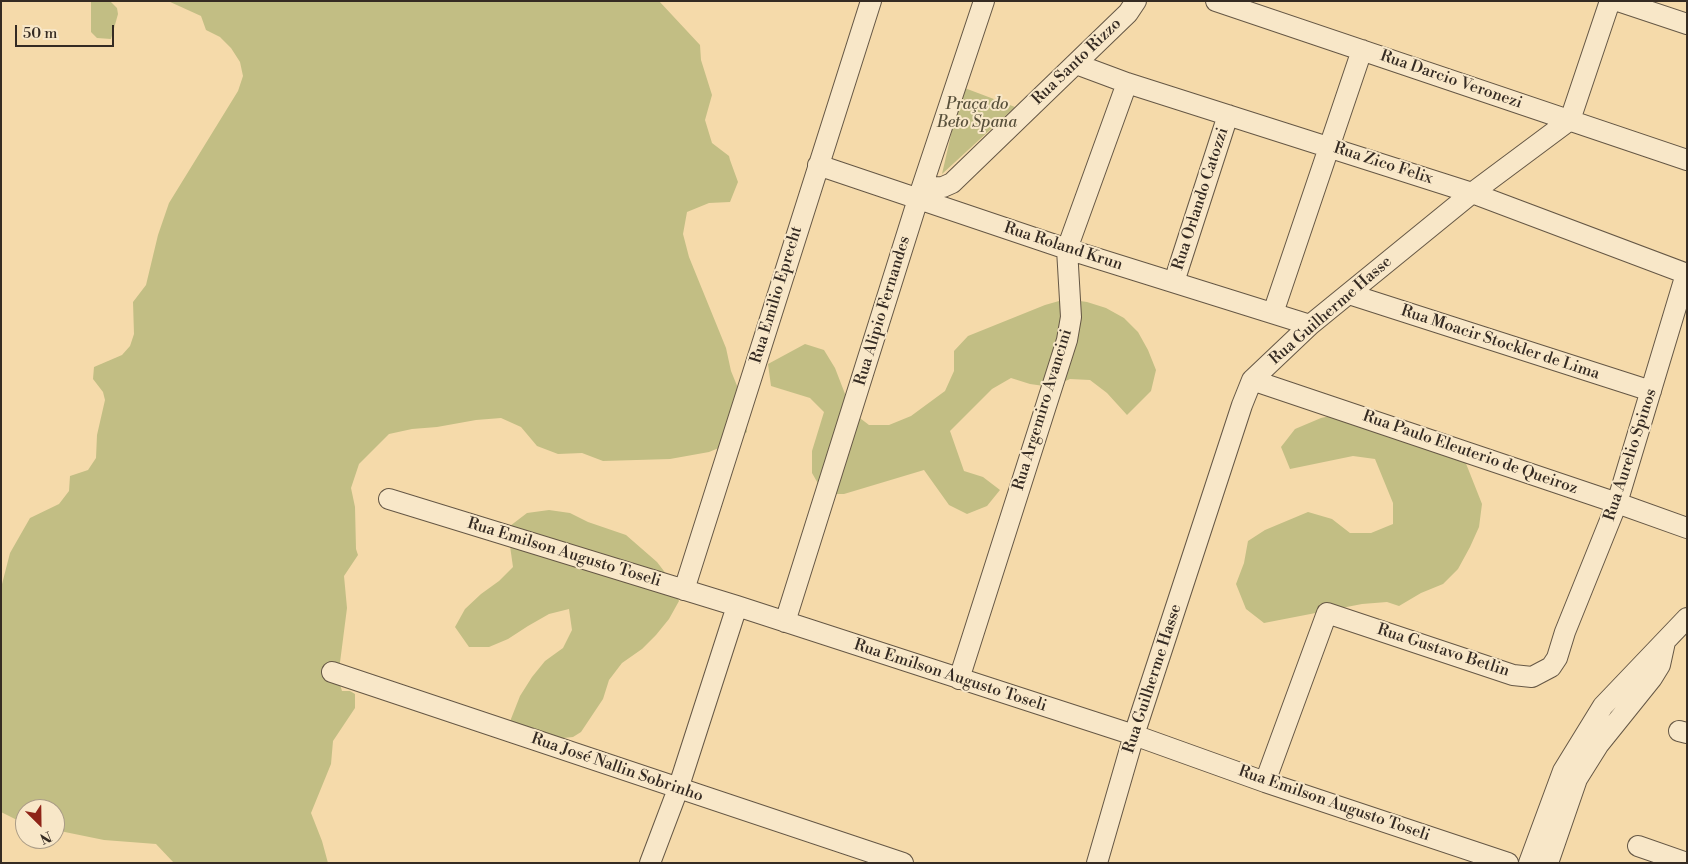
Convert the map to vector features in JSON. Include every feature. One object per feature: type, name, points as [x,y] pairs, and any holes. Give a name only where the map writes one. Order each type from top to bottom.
[{"type":"street","name":"Rua Emilio Eprecht","points":[[684,590],[871,1]]},
{"type":"street","name":"Rua Alipio Fernandes","points":[[785,622],[920,194],[984,1]]},
{"type":"street","name":"Rua Santo Rizzo","points":[[920,194],[952,183],[1128,14],[1136,1]]},
{"type":"street","name":"Rua Darcio Veronezi","points":[[1216,1],[1687,160]]},
{"type":"street","points":[[1570,120],[1610,1]]},
{"type":"street","points":[[1618,1],[1687,24]]},
{"type":"street","points":[[1273,313],[1362,50]]},
{"type":"street","name":"Rua Zico Felix","points":[[1076,64],[1127,83],[1472,193],[1686,274]]},
{"type":"street","name":"Rua Argemiro Avancini","points":[[959,679],[1067,340],[1070,317],[1068,249],[1127,83]]},
{"type":"street","name":"Rua Orlando Catozzi","points":[[1174,282],[1228,115]]},
{"type":"street","name":"Rua Guilherme Hasse","points":[[1097,863],[1134,735],[1239,414],[1252,380],[1310,325],[1472,193],[1570,120]]},
{"type":"street","name":"Rua Roland Krun","points":[[818,165],[920,194],[1068,249],[1310,325]]},
{"type":"street","name":"Rua Aurelio Spinos","points":[[1565,632],[1618,503],[1686,274]]},
{"type":"street","name":"Rua Moacir Stockler de Lima","points":[[1349,294],[1651,391]]},
{"type":"street","name":"Rua Paulo Eleuterio de Queiroz","points":[[1252,380],[1687,528]]},
{"type":"street","name":"Rua Emilson Augusto Toseli","points":[[389,499],[737,606],[1134,735],[1265,782],[1508,863]]},
{"type":"street","points":[[650,863],[678,788],[737,606]]},
{"type":"street","name":"Rua Gustavo Betlin","points":[[1265,782],[1327,613],[1487,667],[1513,675],[1532,677],[1551,667],[1557,658],[1565,632]]},
{"type":"street","points":[[1529,863],[1563,771],[1584,736],[1604,706],[1687,618]]},
{"type":"street","points":[[1548,863],[1578,779],[1599,744],[1652,678],[1660,664],[1666,640]]},
{"type":"street","name":"Rua José Nallin Sobrinho","points":[[332,672],[903,863]]},
{"type":"street","points":[[1638,846],[1687,863]]},
{"type":"green space","points":[[110,1],[117,8],[118,14],[111,39],[97,38],[91,32],[91,2]]},
{"type":"green space","points":[[168,1],[659,1],[700,45],[701,60],[712,95],[705,120],[712,143],[729,156],[738,182],[730,202],[709,203],[687,212],[683,234],[689,257],[726,348],[731,371],[740,393],[747,432],[731,443],[709,452],[670,459],[603,461],[582,453],[558,454],[537,446],[521,427],[501,418],[476,420],[389,434],[359,464],[351,488],[355,507],[356,549],[358,555],[344,576],[347,608],[338,678],[342,691],[350,691],[355,694],[355,708],[333,741],[331,764],[311,813],[328,863],[174,863],[156,844],[104,840],[65,832],[65,799],[15,799],[15,819],[1,812],[1,588],[10,553],[30,518],[59,504],[69,491],[70,476],[88,470],[96,458],[97,435],[105,400],[103,392],[93,379],[94,367],[122,355],[130,346],[134,334],[133,302],[146,285],[158,235],[169,203],[238,91],[243,76],[240,62],[231,48],[220,37],[206,30],[201,16]]},
{"type":"green space","name":"Praça do Beto Spana","points":[[962,87],[1015,107],[942,174]]},
{"type":"green space","points":[[1066,299],[1087,302],[1106,308],[1124,318],[1138,332],[1148,350],[1156,370],[1151,391],[1127,415],[1107,393],[1090,380],[1070,379],[1051,387],[1030,384],[1011,378],[992,389],[950,431],[964,471],[983,477],[1000,490],[987,506],[967,514],[949,505],[924,470],[844,494],[824,494],[812,473],[812,451],[824,412],[810,398],[771,386],[768,364],[805,344],[824,350],[835,368],[852,412],[869,425],[889,425],[911,416],[945,391],[954,371],[954,351],[968,336],[1045,305]]},
{"type":"green space","points":[[1340,414],[1465,461],[1482,504],[1479,527],[1458,569],[1443,584],[1421,593],[1399,606],[1387,602],[1362,604],[1264,623],[1246,609],[1236,584],[1244,563],[1248,541],[1265,530],[1308,512],[1332,519],[1350,533],[1371,533],[1393,524],[1393,503],[1375,459],[1353,456],[1290,469],[1281,447],[1295,429],[1321,418]]},
{"type":"green space","points":[[549,510],[570,513],[588,522],[626,535],[657,562],[670,579],[679,601],[669,619],[656,635],[642,649],[622,663],[609,680],[603,699],[581,732],[573,737],[544,740],[509,724],[520,696],[532,677],[545,661],[563,648],[572,630],[569,609],[549,614],[508,639],[489,647],[469,647],[455,627],[465,609],[513,567],[510,526],[527,513]]}]
